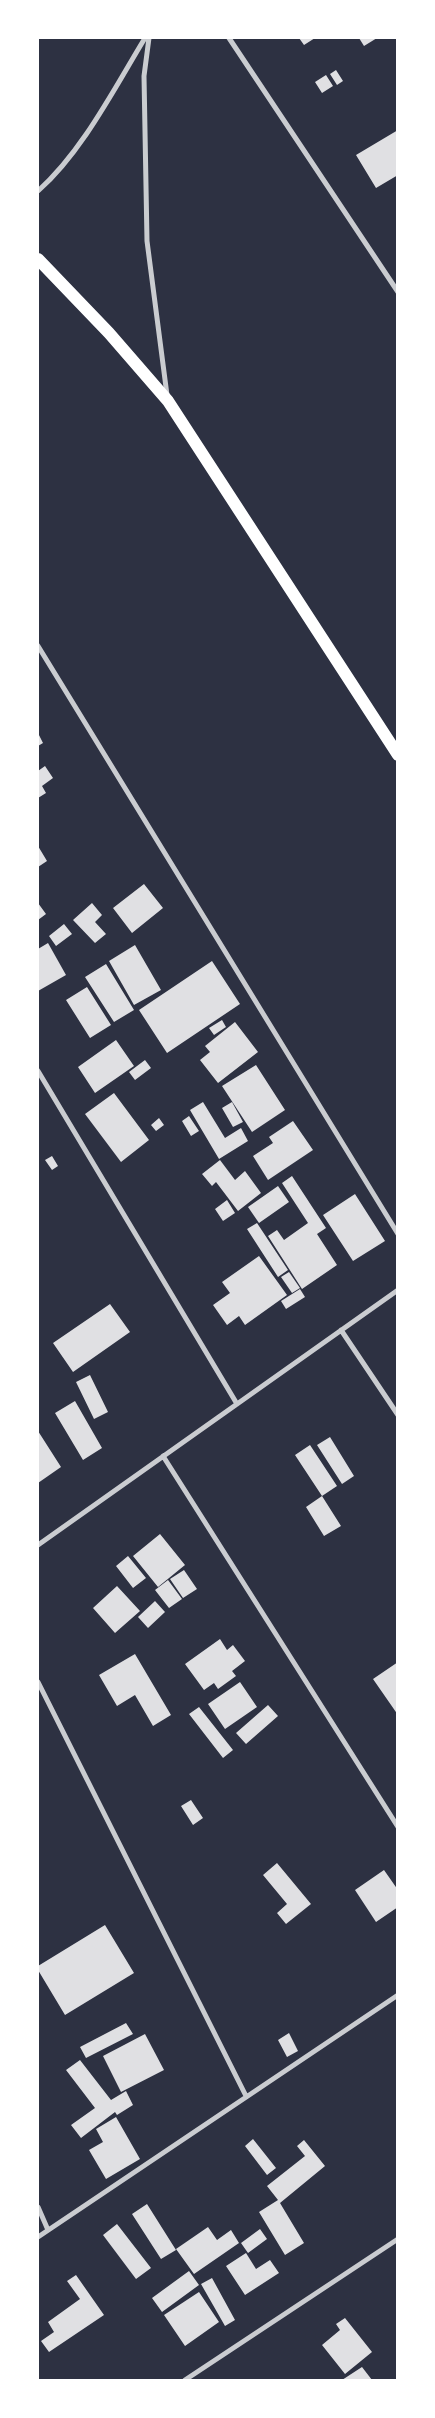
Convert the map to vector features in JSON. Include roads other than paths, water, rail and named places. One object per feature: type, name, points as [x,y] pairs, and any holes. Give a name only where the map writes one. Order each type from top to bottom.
[{"type":"main road","points":[[38,259],[109,333],[168,400],[398,755]]},
{"type":"street","points":[[38,191],[51,179],[95,120],[145,38]]},
{"type":"street","points":[[149,38],[144,76],[147,241],[168,400]]},
{"type":"street","points":[[229,38],[398,292]]},
{"type":"street","points":[[38,646],[398,1234]]},
{"type":"street","points":[[38,1071],[237,1404]]},
{"type":"street","points":[[38,1545],[398,1290]]},
{"type":"street","points":[[341,1330],[398,1415]]},
{"type":"street","points":[[163,1456],[398,1827]]},
{"type":"street","points":[[38,1682],[246,2096]]},
{"type":"street","points":[[38,2237],[398,1994]]},
{"type":"street","points":[[38,2207],[48,2230]]},
{"type":"street","points":[[185,2380],[398,2239]]}]
